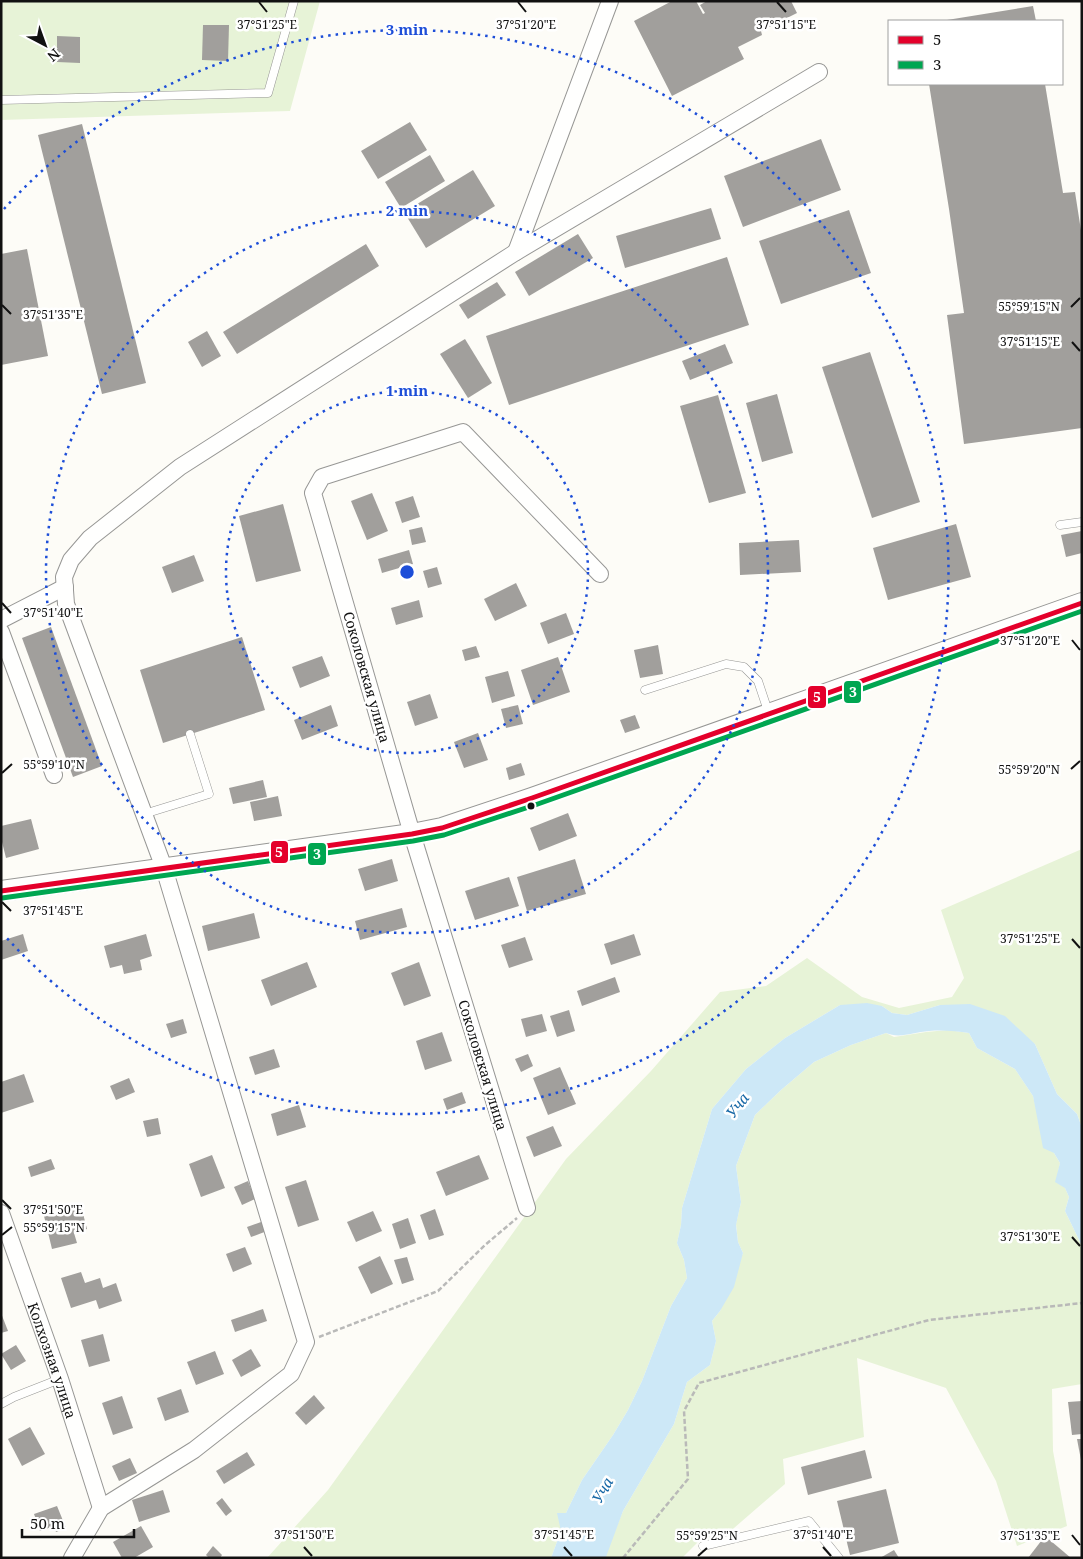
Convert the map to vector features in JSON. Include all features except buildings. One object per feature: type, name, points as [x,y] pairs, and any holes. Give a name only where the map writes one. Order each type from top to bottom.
[{"type":"street","points":[[516,252],[610,1]]},
{"type":"street","points":[[72,1558],[101,1508],[194,1450],[291,1374],[306,1342],[164,868],[66,604],[64,577],[71,560],[90,538],[180,467],[516,252],[819,72]]},
{"type":"street","name":"Соколовская улица","points":[[527,1208],[412,834],[313,493],[322,477],[463,432],[600,574]]},
{"type":"street","points":[[1,620],[65,587]]},
{"type":"street","points":[[1,891],[412,834],[442,828],[532,798],[1082,603]]},
{"type":"street","points":[[1,632],[54,775]]},
{"type":"street","name":"Колхозная улица","points":[[1,1214],[60,1379],[101,1508]]},
{"type":"lane","points":[[1,100],[268,94],[294,1]]},
{"type":"lane","points":[[1060,524],[1082,522]]},
{"type":"lane","points":[[645,690],[726,664],[744,667],[758,681],[769,714]]},
{"type":"lane","points":[[144,814],[209,794],[190,734]]},
{"type":"lane","points":[[1,1404],[60,1379]]},
{"type":"lane","points":[[703,1546],[809,1521],[839,1558]]},
{"type":"path","points":[[306,1342],[438,1291],[485,1244],[511,1224],[527,1208]]},
{"type":"path","points":[[623,1558],[688,1479],[684,1411],[699,1383],[929,1320],[1082,1302]]},
{"type":"green space","points":[[1,1],[320,1],[290,111],[1,120]]},
{"type":"green space","points":[[1082,849],[1082,1128],[1077,1114],[1057,1094],[1035,1044],[940,1005],[907,1015],[892,1013],[882,1006],[840,1005],[785,1038],[746,1069],[712,1109],[682,1208],[677,1243],[684,1260],[687,1278],[671,1306],[642,1381],[628,1410],[582,1480],[566,1513],[551,1558],[267,1558],[328,1490],[566,1159],[651,1071],[720,992],[766,986],[807,958],[862,997],[899,1008],[952,997],[964,978],[941,910]]},
{"type":"green space","points":[[948,1030],[969,1033],[977,1048],[1015,1069],[1033,1096],[1038,1116],[1060,1163],[1058,1172],[1069,1197],[1065,1211],[1082,1246],[1082,1384],[1052,1389],[1053,1451],[1067,1526],[1017,1546],[996,1481],[946,1388],[857,1358],[864,1437],[783,1459],[785,1484],[712,1547],[703,1537],[682,1558],[604,1558],[623,1511],[674,1424],[687,1382],[710,1365],[716,1341],[712,1321],[720,1311],[743,1253],[738,1242],[736,1224],[741,1202],[736,1166],[755,1115],[814,1062],[851,1045],[886,1033],[894,1037]]},
{"type":"water","name":"Уча","points":[[867,1003],[882,1006],[892,1013],[907,1015],[940,1005],[970,1004],[1005,1016],[1035,1044],[1057,1094],[1077,1114],[1082,1128],[1082,1246],[1065,1211],[1069,1197],[1065,1188],[1055,1182],[1060,1163],[1054,1153],[1043,1148],[1033,1096],[1015,1069],[977,1048],[969,1033],[939,1031],[891,1035],[886,1033],[851,1045],[814,1062],[755,1115],[736,1166],[741,1202],[736,1225],[738,1242],[743,1253],[734,1287],[712,1321],[716,1341],[710,1365],[687,1382],[674,1424],[623,1511],[606,1557],[551,1558],[561,1531],[557,1513],[566,1513],[582,1480],[628,1410],[642,1381],[671,1306],[687,1278],[684,1260],[677,1243],[682,1208],[712,1109],[746,1069],[785,1038],[840,1005]]},
{"type":"transit line","name":"5","points":[[1,891],[412,834],[442,828],[532,798],[1082,603]]},
{"type":"transit line","name":"3","points":[[2,898],[413,841],[444,835],[535,805],[1082,611]]}]
